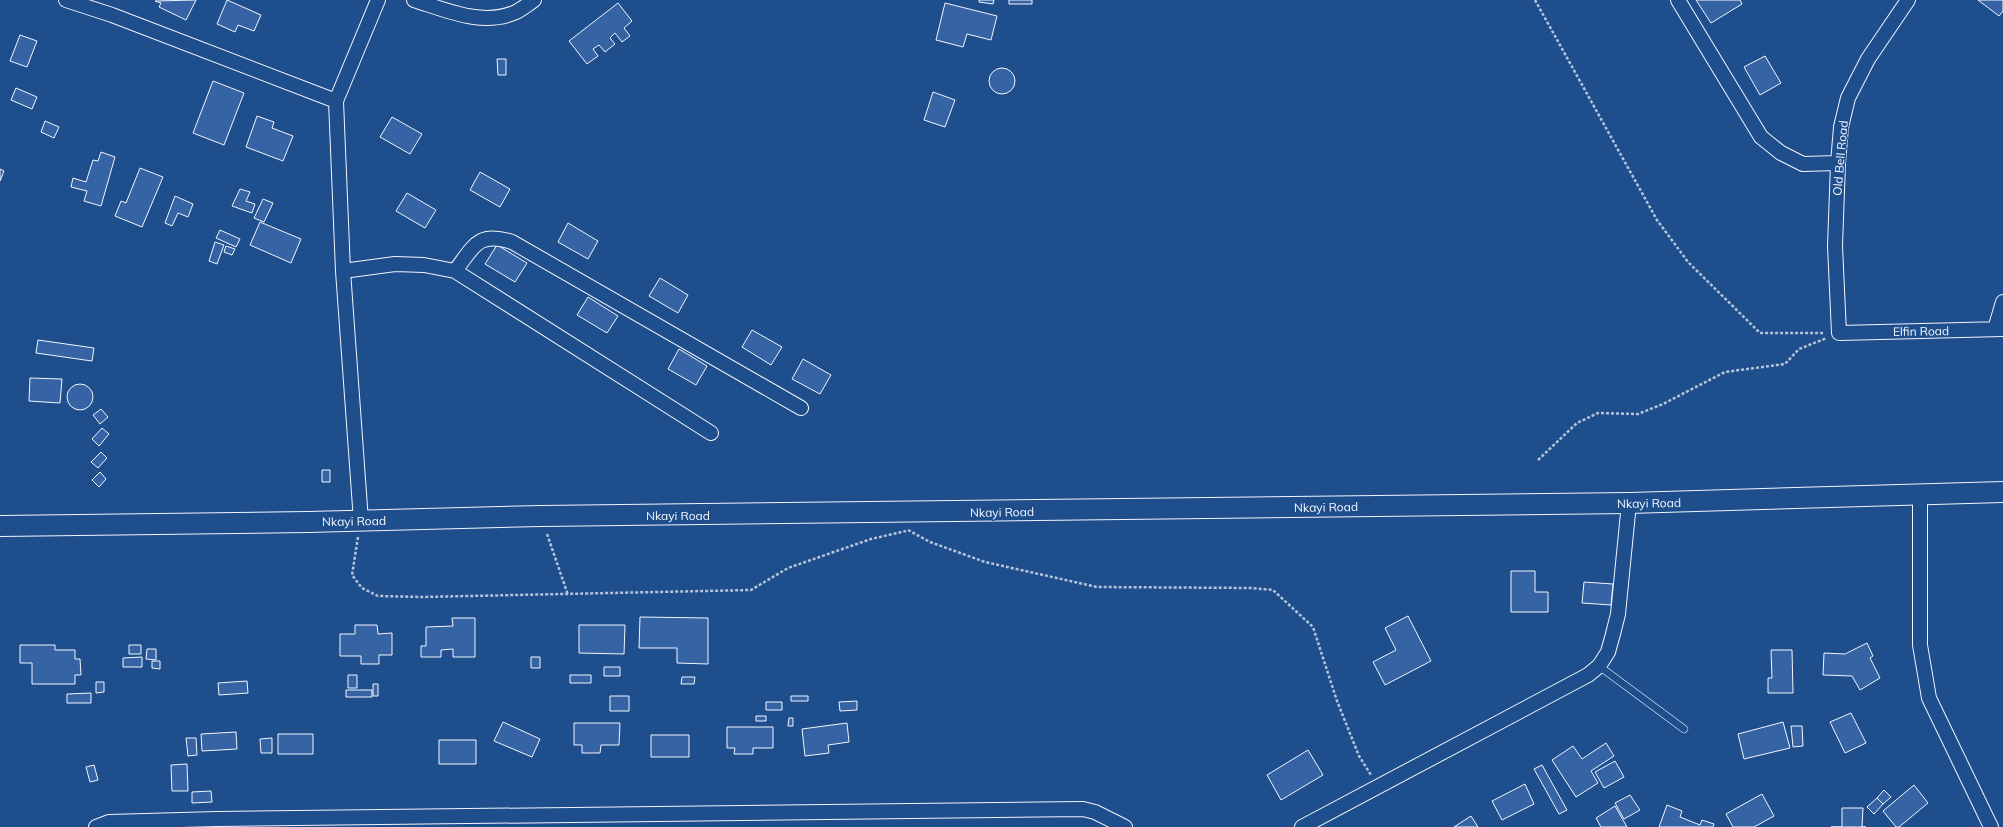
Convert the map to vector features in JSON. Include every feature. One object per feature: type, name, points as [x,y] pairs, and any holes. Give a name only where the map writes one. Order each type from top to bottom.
[{"type":"main road","name":"Nkayi Road","points":[[0,526],[361,521],[541,516],[904,522],[2003,492]]},
{"type":"street","points":[[66,0],[112,15],[336,101]]},
{"type":"street","points":[[361,521],[343,271],[336,101],[378,0]]},
{"type":"street","points":[[414,0],[465,15],[495,18],[516,12],[534,0]]},
{"type":"street","points":[[1678,0],[1761,136],[1781,153],[1803,164],[1838,163]]},
{"type":"street","name":"Old Bell Road","points":[[1839,333],[1834,246],[1841,127],[1848,98],[1868,59],[1908,0]]},
{"type":"street","points":[[455,271],[478,242],[492,238],[501,238],[512,242],[801,408]]},
{"type":"street","points":[[343,271],[395,264],[424,265],[455,271],[711,433]]},
{"type":"street","points":[[1999,329],[2003,302]]},
{"type":"street","name":"Elfin Road","points":[[1839,333],[1999,329]]},
{"type":"street","points":[[1920,495],[1920,645],[1930,698],[1991,827]]},
{"type":"street","points":[[1302,827],[1588,674],[1599,666],[1608,652],[1618,614],[1629,503]]},
{"type":"street","points":[[96,827],[108,822],[217,819],[1083,809],[1095,812],[1124,827]]},
{"type":"lane","points":[[1599,666],[1684,729]]},
{"type":"path","points":[[1535,0],[1657,220],[1688,262],[1760,333],[1839,333]]},
{"type":"path","points":[[1538,460],[1577,424],[1598,413],[1638,414],[1663,404],[1725,372],[1785,364],[1799,349],[1839,333]]},
{"type":"path","points":[[541,516],[568,595]]},
{"type":"path","points":[[361,521],[352,575],[362,588],[378,596],[422,597],[568,595],[751,590],[788,568],[871,539],[904,522],[930,542],[985,562],[1097,587],[1252,588],[1273,590],[1313,627],[1337,701],[1359,756],[1378,786]]},
{"type":"building","points":[[196,0],[186,20],[159,7],[161,3],[155,1]]},
{"type":"building","points":[[227,0],[261,15],[254,31],[238,25],[235,32],[217,24]]},
{"type":"building","points":[[979,0],[994,0],[993,4],[979,2]]},
{"type":"building","points":[[1009,0],[1032,0],[1032,4],[1009,4]]},
{"type":"building","points":[[1696,0],[1740,0],[1742,4],[1711,23]]},
{"type":"building","points":[[1978,0],[2003,0],[2003,11],[1999,16]]},
{"type":"building","points":[[618,3],[632,21],[624,28],[630,36],[622,42],[615,33],[610,38],[615,44],[605,52],[599,45],[593,49],[598,56],[587,64],[569,41]]},
{"type":"building","points":[[945,3],[997,16],[991,40],[967,34],[963,47],[936,40]]},
{"type":"building","points":[[20,35],[37,41],[27,67],[10,61]]},
{"type":"building","points":[[1765,56],[1781,83],[1760,95],[1744,67]]},
{"type":"building","points":[[497,59],[506,59],[506,75],[498,75]]},
{"type":"building","points":[[1002,68],[1011,72],[1015,81],[1011,90],[1002,94],[993,90],[989,81],[993,72]]},
{"type":"building","points":[[213,81],[244,93],[224,145],[193,133]]},
{"type":"building","points":[[16,88],[37,97],[32,109],[11,100]]},
{"type":"building","points":[[933,92],[955,100],[945,127],[924,120]]},
{"type":"building","points":[[257,116],[274,122],[272,128],[293,136],[283,161],[246,147]]},
{"type":"building","points":[[392,117],[422,134],[410,154],[380,137]]},
{"type":"building","points":[[45,121],[59,127],[54,138],[41,132]]},
{"type":"building","points":[[101,152],[115,157],[101,206],[84,201],[87,191],[71,187],[73,178],[86,182],[93,160],[98,161]]},
{"type":"building","points":[[140,168],[163,177],[142,227],[115,216],[121,201],[126,203]]},
{"type":"building","points":[[0,169],[4,171],[0,181]]},
{"type":"building","points":[[480,172],[510,189],[500,207],[470,190]]},
{"type":"building","points":[[240,189],[250,192],[246,201],[255,204],[252,213],[232,206]]},
{"type":"building","points":[[407,193],[436,210],[425,228],[396,211]]},
{"type":"building","points":[[175,196],[193,204],[188,217],[178,213],[172,226],[165,223]]},
{"type":"building","points":[[263,199],[273,203],[264,222],[254,218]]},
{"type":"building","points":[[260,222],[301,239],[291,263],[250,245]]},
{"type":"building","points":[[568,223],[598,241],[588,259],[558,242]]},
{"type":"building","points":[[220,230],[240,239],[236,247],[216,238]]},
{"type":"building","points":[[215,242],[224,245],[217,264],[209,261]]},
{"type":"building","points":[[497,245],[527,263],[515,282],[485,264]]},
{"type":"building","points":[[226,246],[235,249],[232,255],[224,252]]},
{"type":"building","points":[[660,278],[688,295],[678,313],[649,296]]},
{"type":"building","points":[[588,297],[618,316],[607,333],[577,315]]},
{"type":"building","points":[[752,330],[782,347],[771,365],[742,347]]},
{"type":"building","points":[[38,340],[94,348],[92,361],[36,353]]},
{"type":"building","points":[[679,349],[707,366],[696,385],[668,369]]},
{"type":"building","points":[[803,359],[831,375],[820,394],[792,379]]},
{"type":"building","points":[[30,378],[62,379],[60,403],[29,401]]},
{"type":"building","points":[[80,384],[89,388],[93,397],[89,406],[80,410],[71,406],[67,397],[71,388]]},
{"type":"building","points":[[101,409],[108,417],[100,424],[93,415]]},
{"type":"building","points":[[102,428],[109,434],[99,446],[92,439]]},
{"type":"building","points":[[101,452],[107,458],[98,468],[91,462]]},
{"type":"building","points":[[322,470],[330,470],[330,482],[322,482]]},
{"type":"building","points":[[100,472],[106,479],[99,487],[92,480]]},
{"type":"building","points":[[1511,571],[1535,571],[1535,592],[1548,592],[1548,612],[1511,612]]},
{"type":"building","points":[[1584,582],[1613,584],[1611,605],[1582,603]]},
{"type":"building","points":[[1408,616],[1431,661],[1385,685],[1373,662],[1396,650],[1385,628]]},
{"type":"building","points":[[640,617],[708,618],[708,664],[677,663],[677,648],[639,648]]},
{"type":"building","points":[[452,618],[475,618],[475,657],[453,657],[453,649],[441,650],[441,657],[421,657],[421,646],[426,646],[426,627],[453,626]]},
{"type":"building","points":[[355,625],[377,625],[378,634],[392,633],[392,655],[379,655],[379,664],[361,664],[361,656],[340,656],[340,634],[355,634]]},
{"type":"building","points":[[579,625],[625,625],[624,654],[579,653]]},
{"type":"building","points":[[1867,643],[1873,656],[1870,658],[1880,678],[1860,690],[1852,676],[1823,675],[1824,653],[1845,654]]},
{"type":"building","points":[[20,645],[55,645],[55,650],[75,650],[75,659],[80,659],[81,675],[75,675],[75,684],[32,684],[32,663],[20,663]]},
{"type":"building","points":[[129,645],[141,645],[141,654],[129,654]]},
{"type":"building","points":[[147,649],[156,649],[156,660],[146,659]]},
{"type":"building","points":[[1771,650],[1792,650],[1793,693],[1768,693],[1768,678],[1772,678]]},
{"type":"building","points":[[142,657],[142,667],[123,667],[123,658]]},
{"type":"building","points":[[531,657],[540,657],[540,668],[531,668]]},
{"type":"building","points":[[152,661],[160,661],[160,669],[152,668]]},
{"type":"building","points":[[604,667],[620,667],[620,676],[604,676]]},
{"type":"building","points":[[348,675],[357,675],[357,688],[348,688]]},
{"type":"building","points":[[570,675],[591,675],[591,683],[570,683]]},
{"type":"building","points":[[682,677],[695,677],[694,684],[681,684]]},
{"type":"building","points":[[247,681],[248,693],[219,695],[218,683]]},
{"type":"building","points":[[96,682],[104,682],[104,692],[96,693]]},
{"type":"building","points":[[373,684],[378,684],[378,696],[373,696]]},
{"type":"building","points":[[346,690],[372,690],[372,697],[346,697]]},
{"type":"building","points":[[91,693],[91,703],[67,703],[67,694]]},
{"type":"building","points":[[610,696],[629,696],[629,711],[610,711]]},
{"type":"building","points":[[791,696],[808,696],[808,701],[791,701]]},
{"type":"building","points":[[857,701],[857,710],[840,711],[839,702]]},
{"type":"building","points":[[766,702],[782,702],[782,710],[766,710]]},
{"type":"building","points":[[1851,713],[1866,743],[1845,753],[1830,722]]},
{"type":"building","points":[[756,716],[766,716],[766,721],[756,721]]},
{"type":"building","points":[[789,718],[793,718],[793,726],[788,726]]},
{"type":"building","points":[[503,722],[540,739],[532,757],[494,741]]},
{"type":"building","points":[[1783,722],[1790,748],[1744,759],[1738,734]]},
{"type":"building","points":[[574,723],[620,723],[619,745],[601,745],[600,753],[582,753],[582,745],[574,745]]},
{"type":"building","points":[[847,723],[849,742],[828,745],[829,753],[805,756],[802,729]]},
{"type":"building","points":[[1791,726],[1802,726],[1803,746],[1793,747]]},
{"type":"building","points":[[727,727],[773,727],[773,748],[753,748],[753,754],[734,754],[735,748],[727,748]]},
{"type":"building","points":[[236,732],[237,749],[202,751],[201,734]]},
{"type":"building","points":[[278,734],[313,734],[313,754],[278,754]]},
{"type":"building","points":[[651,735],[689,735],[689,757],[651,757]]},
{"type":"building","points":[[186,738],[196,738],[197,755],[188,756]]},
{"type":"building","points":[[272,738],[272,753],[261,753],[260,739]]},
{"type":"building","points":[[439,740],[476,740],[476,764],[439,764]]},
{"type":"building","points":[[1606,743],[1614,756],[1591,771],[1598,783],[1576,797],[1552,760],[1573,746],[1582,759]]},
{"type":"building","points":[[1308,750],[1323,775],[1281,800],[1267,775]]},
{"type":"building","points":[[1615,761],[1624,777],[1604,788],[1595,772]]},
{"type":"building","points":[[187,764],[188,791],[172,791],[171,765]]},
{"type":"building","points":[[94,765],[98,780],[90,782],[86,767]]},
{"type":"building","points":[[1542,765],[1567,810],[1559,814],[1534,769]]},
{"type":"building","points":[[1525,784],[1534,804],[1502,820],[1492,801]]},
{"type":"building","points":[[1914,785],[1928,803],[1899,827],[1896,827],[1883,811]]},
{"type":"building","points":[[1884,790],[1891,797],[1883,804],[1877,798]]},
{"type":"building","points":[[211,791],[212,802],[192,803],[192,792]]},
{"type":"building","points":[[1762,794],[1774,816],[1754,827],[1733,827],[1726,814]]},
{"type":"building","points":[[1630,795],[1640,810],[1624,819],[1615,803]]},
{"type":"building","points":[[1877,798],[1883,804],[1874,814],[1867,807]]},
{"type":"building","points":[[1667,805],[1682,811],[1680,817],[1700,825],[1702,820],[1714,824],[1713,827],[1659,827]]},
{"type":"building","points":[[1615,806],[1627,827],[1601,827],[1596,818]]},
{"type":"building","points":[[1842,808],[1863,808],[1862,827],[1842,827]]},
{"type":"building","points":[[1471,816],[1478,827],[1454,827]]}]
